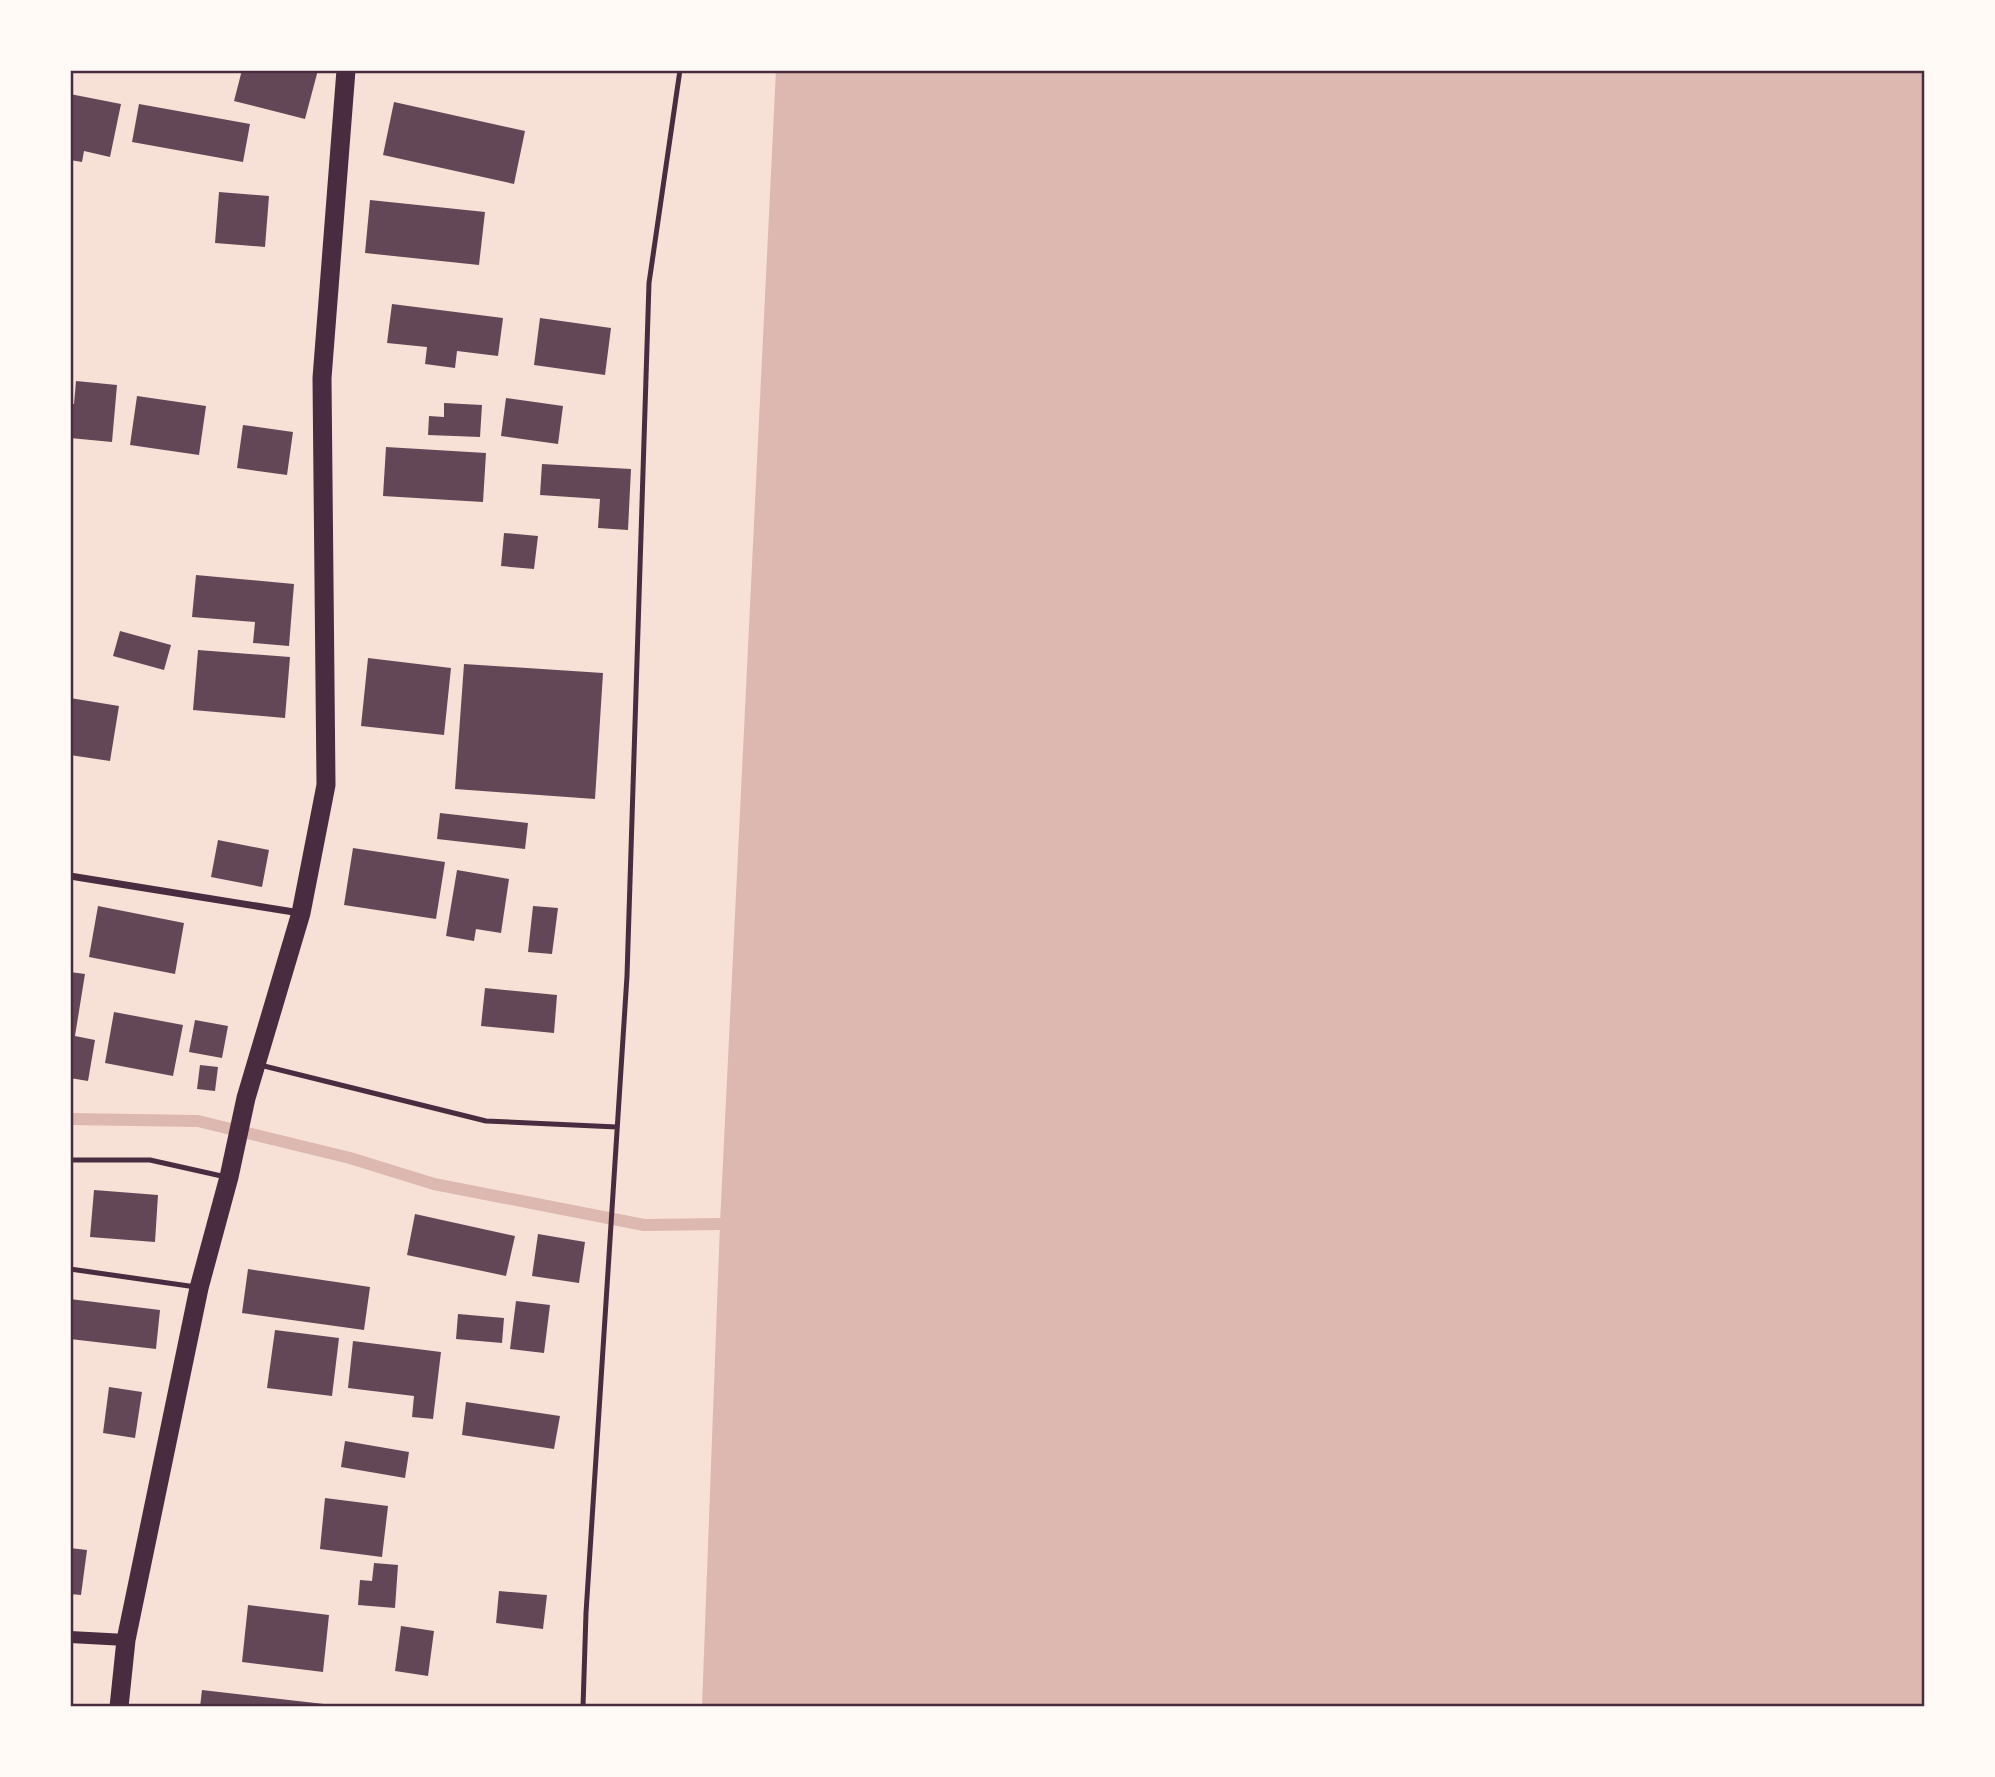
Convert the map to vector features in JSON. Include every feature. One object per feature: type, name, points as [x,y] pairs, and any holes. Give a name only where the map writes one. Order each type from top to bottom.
[{"type":"highway","points":[[119,1707],[126,1640],[199,1288],[231,1170],[246,1098],[301,913],[326,785],[322,378],[346,70]]},
{"type":"street","points":[[70,876],[301,913]]},
{"type":"street","points":[[70,1637],[126,1640]]},
{"type":"lane","points":[[583,1707],[586,1613],[627,976],[649,283],[680,70]]},
{"type":"lane","points":[[257,1064],[486,1121],[617,1127]]},
{"type":"lane","points":[[70,1160],[150,1160],[231,1170]]},
{"type":"lane","points":[[70,1269],[199,1288]]},
{"type":"shaded area","points":[[776,70],[1925,70],[1925,1707],[702,1707],[720,1224]]},
{"type":"building","points":[[242,70],[318,70],[305,119],[234,101]]},
{"type":"building","points":[[70,94],[121,104],[110,157],[84,151],[82,162],[70,160]]},
{"type":"building","points":[[394,102],[525,131],[514,184],[383,155]]},
{"type":"building","points":[[139,104],[250,124],[243,162],[132,142]]},
{"type":"building","points":[[219,192],[269,196],[265,247],[215,243]]},
{"type":"building","points":[[370,200],[485,212],[479,265],[365,253]]},
{"type":"building","points":[[392,304],[503,318],[498,356],[457,351],[455,368],[425,364],[427,347],[387,343]]},
{"type":"building","points":[[540,318],[611,328],[605,375],[534,365]]},
{"type":"building","points":[[76,381],[117,385],[112,442],[70,438],[70,404],[74,404]]},
{"type":"building","points":[[137,396],[206,406],[199,455],[130,445]]},
{"type":"building","points":[[506,398],[563,406],[558,444],[501,436]]},
{"type":"building","points":[[444,403],[482,405],[480,437],[428,435],[429,416],[444,417]]},
{"type":"building","points":[[243,425],[293,432],[287,475],[237,468]]},
{"type":"building","points":[[386,447],[486,453],[483,502],[383,496]]},
{"type":"building","points":[[542,464],[631,469],[628,530],[598,528],[600,499],[540,495]]},
{"type":"building","points":[[504,533],[538,536],[534,569],[501,566]]},
{"type":"building","points":[[196,575],[294,584],[289,646],[253,643],[255,622],[192,617]]},
{"type":"building","points":[[120,631],[171,645],[164,670],[113,656]]},
{"type":"building","points":[[198,650],[290,657],[285,718],[193,710]]},
{"type":"building","points":[[368,658],[451,668],[444,735],[361,726]]},
{"type":"building","points":[[464,664],[603,673],[595,799],[455,789]]},
{"type":"building","points":[[70,698],[119,706],[110,761],[70,755]]},
{"type":"building","points":[[440,813],[528,823],[525,849],[437,839]]},
{"type":"building","points":[[218,840],[269,850],[262,887],[211,877]]},
{"type":"building","points":[[353,848],[445,862],[436,919],[344,905]]},
{"type":"building","points":[[457,870],[509,879],[501,933],[476,929],[474,941],[446,936]]},
{"type":"building","points":[[98,906],[184,923],[175,974],[89,957]]},
{"type":"building","points":[[533,906],[558,908],[552,954],[528,952]]},
{"type":"building","points":[[70,972],[85,974],[75,1036],[95,1040],[88,1081],[70,1078]]},
{"type":"building","points":[[485,988],[557,995],[554,1033],[481,1026]]},
{"type":"building","points":[[114,1012],[183,1025],[173,1076],[105,1063]]},
{"type":"building","points":[[195,1020],[228,1026],[222,1058],[189,1052]]},
{"type":"building","points":[[200,1065],[218,1067],[215,1091],[197,1089]]},
{"type":"building","points":[[94,1190],[158,1195],[155,1242],[90,1237]]},
{"type":"building","points":[[415,1214],[515,1236],[506,1276],[407,1255]]},
{"type":"building","points":[[538,1234],[585,1242],[579,1283],[532,1276]]},
{"type":"building","points":[[248,1269],[370,1287],[364,1330],[242,1313]]},
{"type":"building","points":[[70,1299],[160,1310],[156,1349],[70,1339]]},
{"type":"building","points":[[516,1301],[550,1305],[544,1353],[510,1349]]},
{"type":"building","points":[[458,1314],[504,1318],[502,1343],[456,1339]]},
{"type":"building","points":[[275,1330],[339,1338],[332,1396],[267,1388]]},
{"type":"building","points":[[353,1341],[441,1352],[433,1419],[412,1417],[414,1396],[348,1388]]},
{"type":"building","points":[[109,1387],[142,1392],[135,1438],[103,1433]]},
{"type":"building","points":[[466,1402],[560,1416],[554,1449],[462,1435]]},
{"type":"building","points":[[345,1441],[409,1452],[405,1478],[341,1467]]},
{"type":"building","points":[[325,1498],[388,1506],[382,1557],[320,1549]]},
{"type":"building","points":[[70,1548],[87,1550],[81,1595],[70,1594]]},
{"type":"building","points":[[374,1563],[398,1565],[395,1608],[358,1605],[360,1580],[372,1581]]},
{"type":"building","points":[[499,1591],[547,1595],[543,1629],[496,1623]]},
{"type":"building","points":[[248,1605],[329,1615],[323,1672],[242,1662]]},
{"type":"building","points":[[401,1626],[434,1631],[428,1676],[395,1671]]},
{"type":"building","points":[[202,1690],[324,1704],[324,1707],[200,1707]]},
{"type":"waterway","points":[[70,1119],[198,1121],[350,1158],[434,1184],[644,1225],[720,1224]]}]
